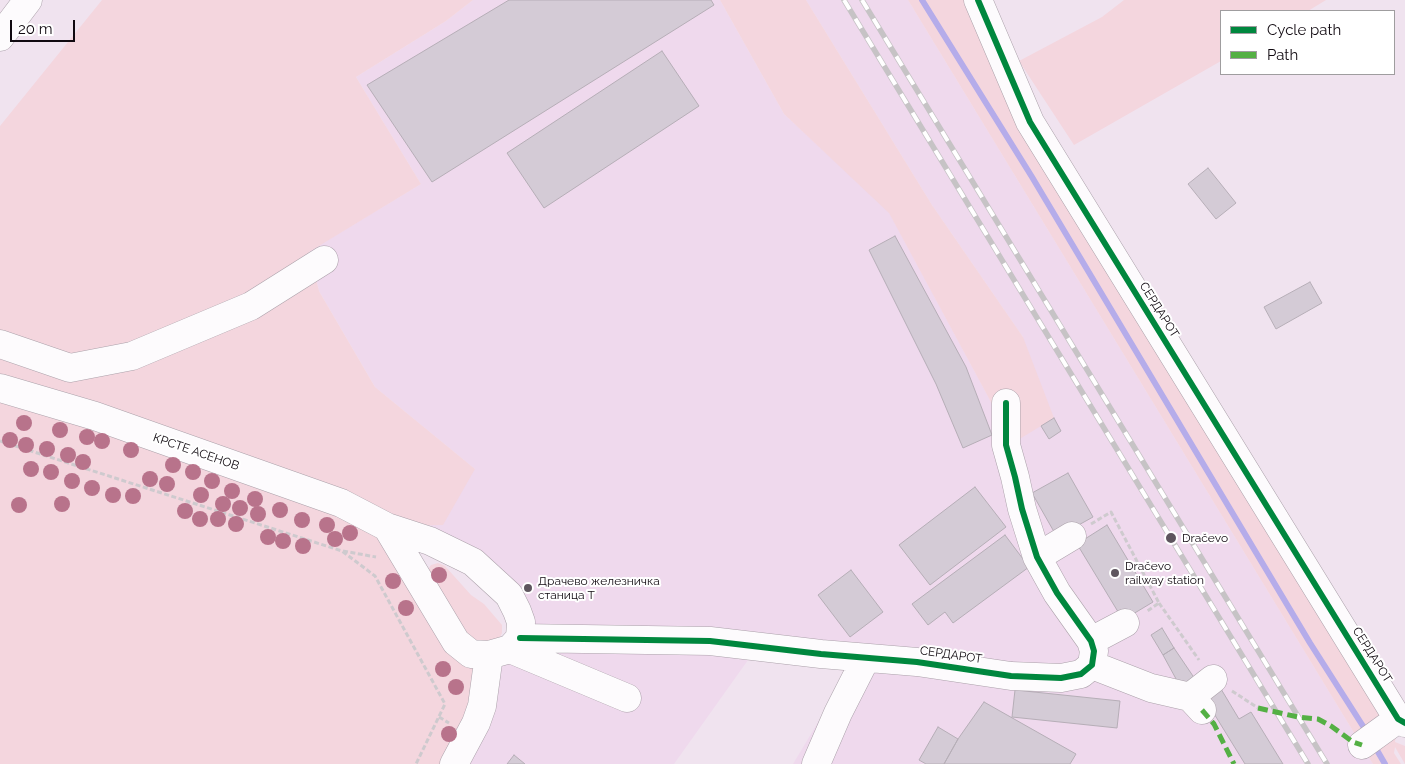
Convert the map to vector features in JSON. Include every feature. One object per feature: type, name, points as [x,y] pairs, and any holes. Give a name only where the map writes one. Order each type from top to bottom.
[{"type":"street","points":[[0,37],[28,0]]},
{"type":"street","name":"СЕРДАРОТ","points":[[978,0],[1030,122],[1401,721]]},
{"type":"street","points":[[0,344],[70,368],[132,356],[251,306],[324,260]]},
{"type":"street","name":"КРСТЕ АСЕНОВ","points":[[0,388],[95,416],[341,502],[387,527],[430,541],[473,562],[509,595],[517,611],[520,622],[506,647]]},
{"type":"street","points":[[1006,403],[1006,445],[1022,509],[1037,557],[1091,653],[1151,688],[1196,704],[1213,679]]},
{"type":"street","points":[[387,527],[456,642],[471,654],[506,647],[627,698]]},
{"type":"street","points":[[1037,557],[1072,536]]},
{"type":"street","name":"СЕРДАРОТ","points":[[506,647],[710,641],[821,654],[917,662],[1011,676],[1061,678],[1081,674],[1091,653],[1134,619]]},
{"type":"street","points":[[454,764],[476,723],[506,647]]},
{"type":"street","points":[[816,764],[866,658]]},
{"type":"street","points":[[1362,745],[1401,721]]},
{"type":"path","points":[[0,441],[342,551],[375,576],[445,704],[416,764]]},
{"type":"path","points":[[1072,536],[1111,512],[1159,603],[1134,619]]},
{"type":"shaded area","points":[[102,0],[473,0],[446,21],[356,77],[421,184],[309,252],[319,291],[375,387],[475,469],[443,525],[401,526],[0,383],[0,126]]},
{"type":"shaded area","points":[[473,0],[720,0],[784,114],[888,210],[1013,443],[1023,337],[932,205],[806,0],[908,0],[1373,764],[793,764],[857,657],[758,646],[674,764],[454,764],[484,691],[510,649],[509,595],[387,527],[475,469],[375,387],[319,291],[309,251],[421,184],[356,77],[446,21]]},
{"type":"shaded area","points":[[720,0],[806,0],[932,205],[1023,337],[1054,418],[1013,443],[889,213],[784,114]]},
{"type":"shaded area","points":[[908,0],[978,0],[1030,122],[1398,719],[1395,742],[1405,746],[1405,764],[1395,747],[1394,753],[1401,764],[1373,764]]},
{"type":"shaded area","points":[[1124,0],[1326,0],[1310,10],[1220,10],[1220,62],[1074,145],[1019,61],[1102,17]]},
{"type":"shaded area","points":[[0,388],[387,527],[442,620],[489,655],[454,764],[0,764]]},
{"type":"shaded area","points":[[438,563],[445,566],[471,595],[484,604],[502,625],[502,633],[494,644],[466,642],[430,580],[429,568],[431,565]]},
{"type":"building","points":[[509,0],[711,0],[714,5],[432,182],[367,85]]},
{"type":"building","points":[[662,51],[699,106],[544,208],[507,153]]},
{"type":"building","points":[[1208,168],[1236,203],[1216,219],[1188,184]]},
{"type":"building","points":[[895,236],[966,367],[992,435],[963,448],[936,384],[869,250]]},
{"type":"building","points":[[1310,282],[1322,303],[1276,329],[1264,307]]},
{"type":"building","points":[[1054,418],[1061,431],[1049,439],[1041,426]]},
{"type":"building","points":[[1068,473],[1093,517],[1057,537],[1032,493]]},
{"type":"building","points":[[975,487],[1006,527],[930,585],[899,545]]},
{"type":"building","name":"Dračevo railway station","points":[[1107,525],[1153,602],[1123,620],[1077,544]]},
{"type":"building","points":[[1005,535],[1029,567],[953,623],[945,612],[928,625],[912,604]]},
{"type":"building","points":[[851,570],[883,612],[850,637],[818,595]]},
{"type":"building","points":[[1162,628],[1174,648],[1163,655],[1151,635]]},
{"type":"building","points":[[1174,648],[1195,679],[1181,688],[1163,655]]},
{"type":"building","points":[[1221,689],[1239,719],[1251,712],[1283,764],[1245,764],[1205,699]]},
{"type":"building","points":[[1015,690],[1120,701],[1117,728],[1012,717]]},
{"type":"building","points":[[984,702],[1076,754],[1070,764],[944,764],[958,739]]},
{"type":"building","points":[[938,727],[958,739],[944,764],[926,764],[919,760]]},
{"type":"building","points":[[514,755],[525,764],[507,764]]},
{"type":"waterway","points":[[922,0],[1032,177],[1310,643],[1368,734]]},
{"type":"waterway","points":[[1374,745],[1385,764]]},
{"type":"railway","points":[[844,0],[1308,764]]},
{"type":"railway","points":[[862,0],[1327,764]]},
{"type":"marked path","points":[[1258,708],[1298,717],[1318,719],[1353,742],[1362,745]]},
{"type":"marked path","points":[[1202,710],[1214,724],[1234,764]]},
{"type":"cycle path","points":[[978,0],[1030,122],[1398,719],[1405,723]]},
{"type":"cycle path","points":[[520,638],[710,641],[821,654],[917,662],[1011,676],[1061,678],[1081,674],[1092,665],[1094,651],[1091,641],[1057,593],[1037,557],[1022,509],[1006,445],[1006,403]]},
{"type":"place","name":"Dračevo","points":[[1171,538]]},
{"type":"place","name":"Dračevo railway station","points":[[1115,573]]},
{"type":"place","name":"Драчево железничка станица Т","points":[[528,588]]}]
